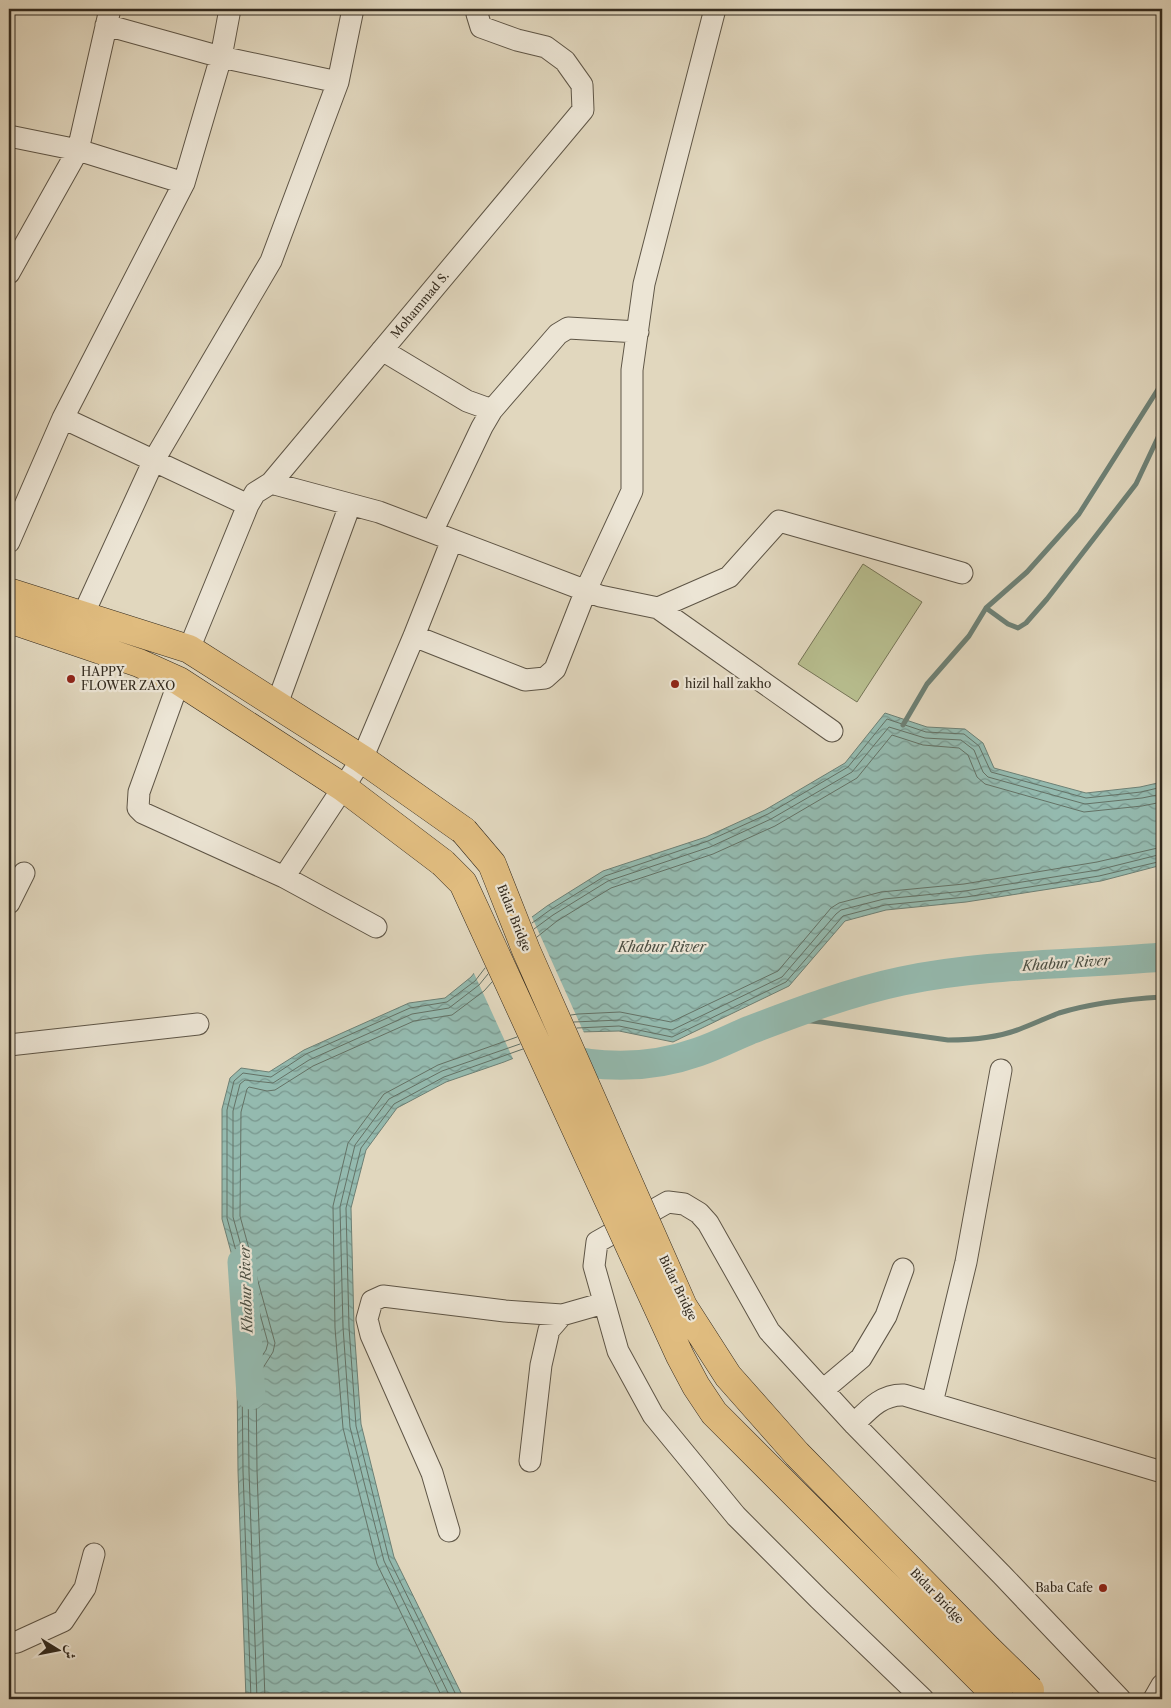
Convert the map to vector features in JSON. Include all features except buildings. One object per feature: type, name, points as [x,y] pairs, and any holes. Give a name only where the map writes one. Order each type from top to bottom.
[{"type":"main road","name":"Bidar Bridge","points":[[9,592],[189,649],[362,759],[464,831],[492,864],[526,950],[683,1306],[728,1376],[797,1454],[1034,1694]]},
{"type":"main road","name":"Bidar Bridge","points":[[9,619],[139,663],[179,681],[344,788],[443,863],[463,884],[680,1356],[696,1386],[714,1413],[1000,1699]]},
{"type":"street","points":[[9,542],[64,418],[184,183],[221,57],[230,9]]},
{"type":"street","points":[[83,614],[154,460],[271,260],[338,82],[353,9]]},
{"type":"street","name":"Mohammad S.","points":[[189,649],[248,505],[255,493],[271,483],[583,110],[582,85],[566,61],[546,47],[516,40],[481,27],[477,14],[478,9]]},
{"type":"street","points":[[414,636],[525,680],[545,678],[555,669],[586,590],[632,491],[632,370],[644,284],[715,9]]},
{"type":"street","points":[[9,273],[78,150],[108,17],[221,57],[338,82]]},
{"type":"street","points":[[9,136],[78,150],[184,183]]},
{"type":"street","points":[[432,532],[492,410],[558,334],[568,328],[638,332]]},
{"type":"street","points":[[382,350],[467,401],[492,410]]},
{"type":"street","points":[[64,418],[248,505]]},
{"type":"street","points":[[271,483],[379,512],[600,596],[658,608],[832,731]]},
{"type":"street","points":[[277,704],[350,505]]},
{"type":"street","points":[[658,608],[729,577],[779,521],[962,573]]},
{"type":"street","points":[[284,877],[362,759],[452,540]]},
{"type":"street","points":[[179,681],[140,792],[138,808],[143,814],[284,877],[376,927]]},
{"type":"street","points":[[9,903],[24,873]]},
{"type":"street","points":[[9,1045],[198,1024]]},
{"type":"street","points":[[932,1403],[966,1262],[1001,1070]]},
{"type":"street","points":[[923,1699],[736,1516],[653,1415],[618,1351],[594,1266],[597,1242],[668,1202],[684,1204],[699,1214],[708,1223],[769,1331],[854,1424],[1120,1699]]},
{"type":"street","points":[[823,1390],[860,1358],[886,1316],[903,1269]]},
{"type":"street","points":[[449,1531],[432,1473],[371,1335],[367,1318],[372,1302],[384,1296],[505,1311],[562,1314],[604,1303]]},
{"type":"street","points":[[530,1461],[541,1366],[549,1330],[562,1314]]},
{"type":"street","points":[[854,1424],[874,1405],[888,1396],[904,1395],[1162,1472]]},
{"type":"street","points":[[9,1643],[17,1642],[63,1621],[85,1588],[94,1554]]},
{"type":"street","points":[[1154,1699],[1162,1685]]},
{"type":"green space","points":[[863,564],[922,602],[857,702],[798,664]]},
{"type":"water","name":"Khabur River","points":[[885,713],[927,727],[965,729],[983,743],[994,768],[1086,793],[1140,787],[1162,782],[1162,865],[1101,881],[966,902],[886,910],[845,921],[789,986],[673,1042],[619,1031],[579,1032],[504,1062],[446,1082],[397,1108],[366,1150],[351,1208],[354,1327],[361,1424],[394,1557],[464,1699],[246,1699],[238,1471],[237,1373],[256,1344],[222,1219],[222,1109],[230,1078],[241,1068],[269,1072],[304,1050],[409,1003],[445,998],[471,977],[502,939],[547,906],[603,871],[706,837],[765,810],[845,763]]},
{"type":"pier","points":[[531,915],[585,1035],[580,1035],[514,1061],[473,971],[501,937]]},
{"type":"waterway","points":[[903,725],[927,684],[969,636],[986,608],[1027,572],[1079,514],[1162,383]]},
{"type":"waterway","points":[[986,608],[1008,624],[1018,628],[1026,623],[1047,599],[1136,484],[1162,429]]},
{"type":"waterway","name":"Khabur River","points":[[553,1056],[607,1065],[662,1062],[705,1050],[750,1030],[825,1002],[902,981],[934,975],[999,968],[1162,957]]},
{"type":"waterway","points":[[781,1018],[948,1040],[966,1040],[1011,1032],[1059,1013],[1097,1004],[1162,997]]},
{"type":"waterway","name":"Khabur River","points":[[242,1262],[251,1395]]},
{"type":"place","name":"HAPPY FLOWER ZAXO","points":[[71,679]]},
{"type":"place","name":"hizil hall zakho","points":[[675,684]]},
{"type":"place","name":"Baba Cafe","points":[[1103,1588]]}]
